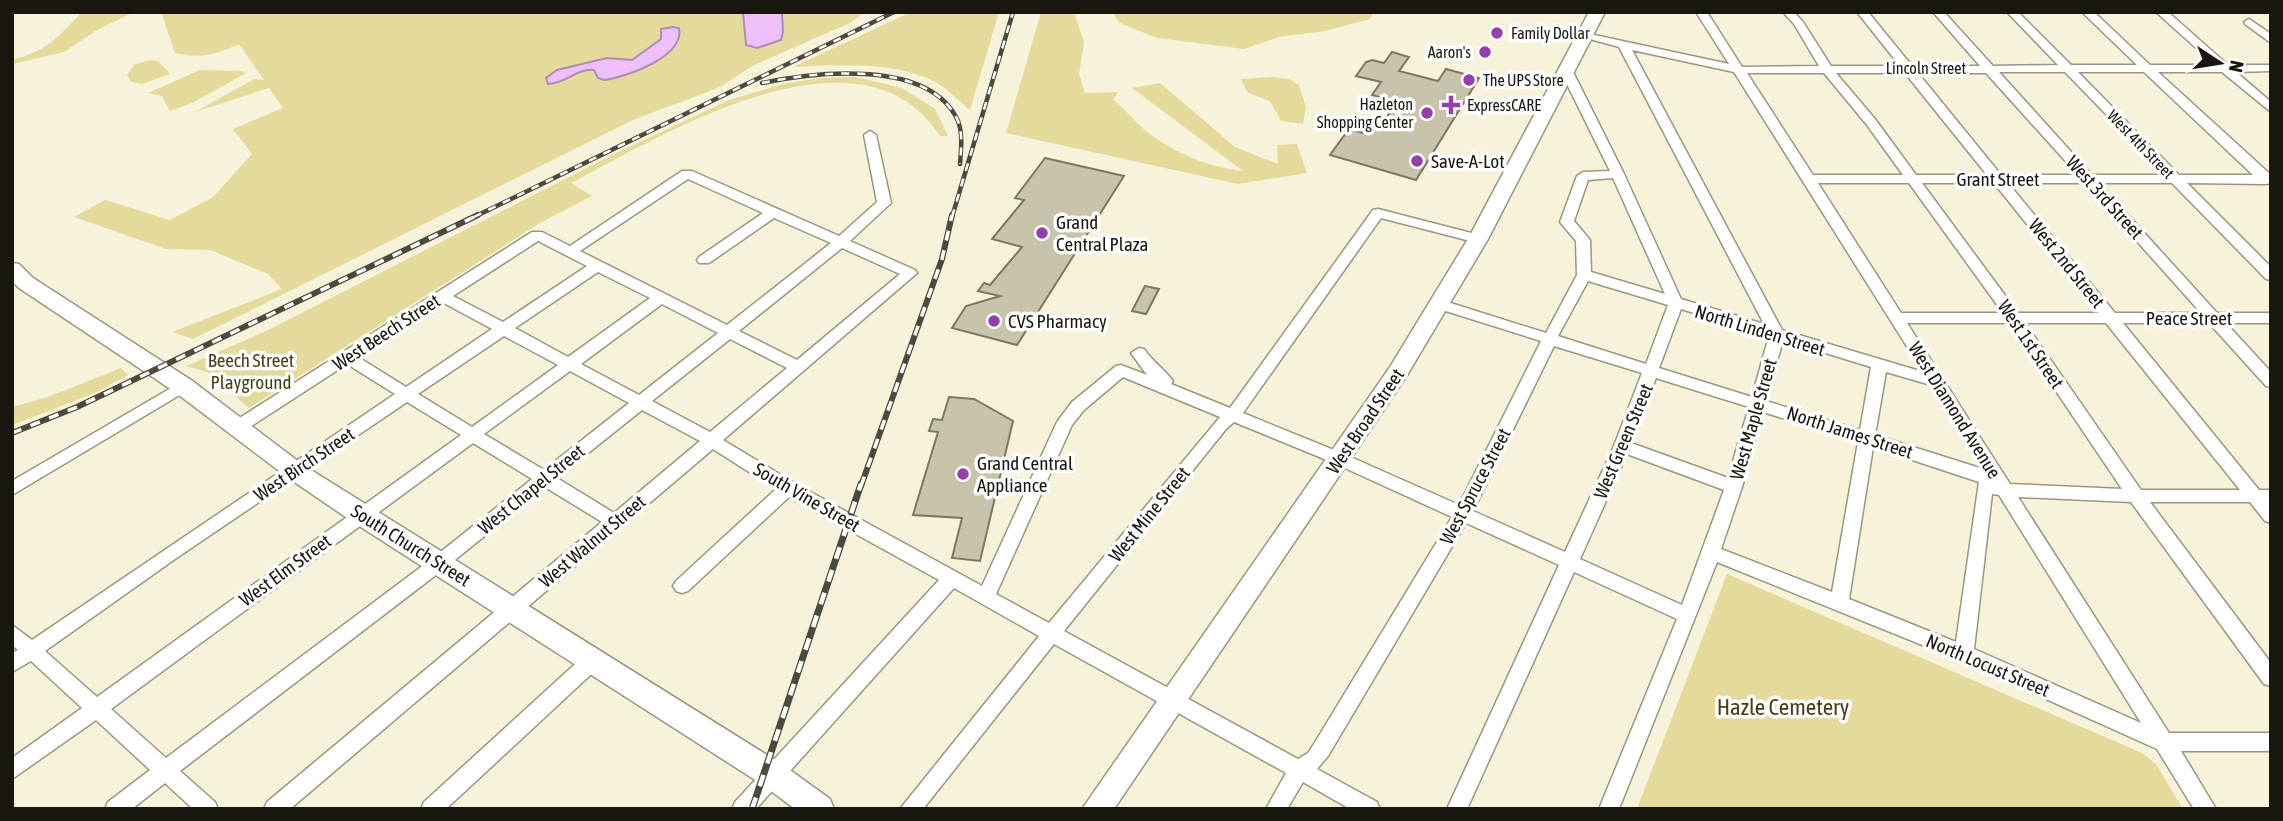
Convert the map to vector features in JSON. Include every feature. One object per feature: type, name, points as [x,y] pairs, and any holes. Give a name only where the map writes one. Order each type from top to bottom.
[{"type":"highway","name":"West Broad Street","points":[[1097,809],[1398,372],[1478,239],[1597,12]]},
{"type":"highway","name":"South Church Street","points":[[17,281],[183,386],[295,471],[773,775],[820,809]]},
{"type":"street","name":"West Diamond Avenue","points":[[1701,12],[1938,382],[2206,809]]},
{"type":"street","name":"West 1st Street","points":[[1788,12],[1798,22],[1826,68],[1871,122],[2014,318],[2136,496],[2271,678]]},
{"type":"street","name":"West 2nd Street","points":[[1862,12],[2112,318],[2262,496],[2271,516]]},
{"type":"street","name":"West 3rd Street","points":[[1938,12],[2271,382]]},
{"type":"street","name":"West 4th Street","points":[[2012,12],[2271,276]]},
{"type":"street","points":[[2087,12],[2269,181]]},
{"type":"street","points":[[2161,12],[2271,108]]},
{"type":"street","points":[[2249,22],[2271,40]]},
{"type":"street","name":"Lincoln Street","points":[[1585,36],[1739,70],[2271,68]]},
{"type":"street","name":"West Maple Street","points":[[1609,809],[1711,552],[1734,487],[1777,335],[1624,45]]},
{"type":"street","points":[[1567,72],[1618,174],[1676,304]]},
{"type":"street","name":"West Chapel Street","points":[[115,809],[439,563],[841,242],[884,203],[870,135]]},
{"type":"street","points":[[799,367],[570,252],[687,174],[841,242]]},
{"type":"street","name":"West Spruce Street","points":[[1276,809],[1299,770],[1315,760],[1463,514],[1584,275],[1583,240],[1567,222],[1583,176],[1618,174]]},
{"type":"street","name":"Grant Street","points":[[1809,179],[2269,181]]},
{"type":"street","points":[[704,260],[773,212]]},
{"type":"street","name":"West Mine Street","points":[[911,809],[1220,425],[1234,414],[1378,213],[1478,239]]},
{"type":"street","name":"West Beech Street","points":[[236,428],[537,236],[570,252]]},
{"type":"street","name":"West Walnut Street","points":[[274,809],[910,273],[841,242]]},
{"type":"street","name":"West Birch Street","points":[[12,664],[169,554],[597,266]]},
{"type":"street","name":"North Linden Street","points":[[1584,275],[1938,382]]},
{"type":"street","name":"South Vine Street","points":[[442,296],[713,441],[789,488],[1370,809]]},
{"type":"street","name":"West Elm Street","points":[[12,769],[660,298]]},
{"type":"street","name":"North James Street","points":[[1438,304],[1980,474],[2004,490],[2136,496],[2262,496]]},
{"type":"street","name":"West Green Street","points":[[1457,809],[1622,446],[1653,371],[1676,304]]},
{"type":"street","name":"Peace Street","points":[[1897,318],[2271,318]]},
{"type":"street","points":[[1139,353],[1167,386]]},
{"type":"street","points":[[346,358],[615,522]]},
{"type":"street","points":[[1839,604],[1879,365]]},
{"type":"street","points":[[986,597],[1065,422],[1078,406],[1121,370],[1167,386],[1340,459],[1687,615]]},
{"type":"street","points":[[12,489],[183,386]]},
{"type":"street","points":[[1622,446],[1734,487]]},
{"type":"street","points":[[1964,653],[1985,486],[2004,490]]},
{"type":"street","points":[[682,586],[789,488]]},
{"type":"street","name":"North Locust Street","points":[[1711,552],[1964,653],[2163,742],[2271,742]]},
{"type":"street","points":[[742,809],[952,578]]},
{"type":"street","points":[[12,633],[208,809]]},
{"type":"street","points":[[431,809],[593,660]]},
{"type":"green space","points":[[82,12],[134,12],[97,30],[64,52],[12,64],[12,60],[51,42]]},
{"type":"green space","points":[[161,12],[865,12],[850,23],[754,65],[720,87],[633,120],[193,339],[172,332],[282,289],[268,274],[210,250],[166,249],[74,217],[105,200],[170,220],[213,197],[252,154],[233,129],[283,108],[269,88],[195,112],[254,79],[264,80],[239,44],[208,55],[175,53]]},
{"type":"green space","points":[[911,12],[999,12],[970,110],[937,83],[916,74],[864,66],[793,67]]},
{"type":"green space","points":[[1041,12],[1067,12],[1075,15],[1084,42],[1079,74],[1085,93],[1118,92],[1113,100],[1146,131],[1168,146],[1204,162],[1243,171],[1132,88],[1160,83],[1235,147],[1278,164],[1277,145],[1297,144],[1307,173],[1238,184],[1006,133]]},
{"type":"green space","points":[[1112,12],[1374,12],[1370,19],[1325,31],[1279,37],[1244,49],[1157,38],[1120,23]]},
{"type":"green space","points":[[149,60],[158,61],[170,74],[142,84],[131,82],[127,75],[134,65]]},
{"type":"green space","points":[[200,70],[246,73],[192,103],[170,111],[162,96],[148,93]]},
{"type":"green space","name":"Beech Street Playground","points":[[856,77],[902,88],[935,109],[948,136],[940,136],[905,101],[862,85],[813,84],[760,95],[656,138],[571,183],[592,196],[540,223],[249,408],[207,372],[186,366],[266,331],[616,153],[729,100],[783,84],[820,78]]},
{"type":"green space","points":[[1241,79],[1289,79],[1299,85],[1306,107],[1303,124],[1281,121],[1270,101],[1248,93]]},
{"type":"green space","points":[[121,368],[128,375],[95,393],[12,425],[12,407],[48,397]]},
{"type":"green space","name":"Hazle Cemetery","points":[[1727,574],[2142,753],[2156,764],[2183,809],[1637,809]]},
{"type":"shaded area","points":[[743,12],[782,12],[781,40],[757,48],[746,45]]},
{"type":"shaded area","points":[[679,28],[673,48],[639,70],[604,80],[598,78],[594,70],[588,70],[548,84],[546,78],[557,70],[607,58],[632,60],[661,39],[661,29]]},
{"type":"building","name":"Hazleton Shopping Center","points":[[1392,52],[1409,57],[1399,71],[1438,81],[1446,69],[1479,78],[1416,180],[1330,155],[1349,129],[1367,134],[1380,116],[1386,118],[1397,102],[1372,95],[1381,82],[1356,76],[1366,62],[1372,60],[1384,63]]},
{"type":"building","name":"Grand Central Plaza","points":[[1045,158],[1124,176],[1017,345],[952,328],[966,306],[1000,296],[978,291],[984,283],[990,285],[1022,247],[992,239],[1024,200],[1015,198]]},
{"type":"building","points":[[1145,286],[1159,289],[1146,314],[1132,311]]},
{"type":"building","name":"Grand Central Appliance","points":[[949,397],[974,399],[1013,421],[980,561],[952,558],[962,518],[913,515],[938,432],[929,431],[933,419],[942,420]]},
{"type":"railway","points":[[474,217],[894,12]]},
{"type":"railway","points":[[952,217],[1013,12]]},
{"type":"railway","points":[[762,83],[811,75],[869,74],[897,78],[923,87],[944,101],[958,121],[961,137],[960,164]]},
{"type":"railway","points":[[12,433],[77,407],[478,215]]},
{"type":"railway","points":[[861,486],[942,259],[952,215]]},
{"type":"railway","points":[[752,809],[861,484]]},
{"type":"place","name":"Family Dollar","points":[[1497,33]]},
{"type":"place","name":"Aaron's","points":[[1485,52]]},
{"type":"place","name":"The UPS Store","points":[[1469,80]]},
{"type":"place","name":"ExpressCARE","points":[[1451,105]]},
{"type":"place","name":"Hazleton Shopping Center","points":[[1427,113]]},
{"type":"place","name":"Save-A-Lot","points":[[1417,161]]},
{"type":"place","name":"Grand Central Plaza","points":[[1042,233]]},
{"type":"place","name":"CVS Pharmacy","points":[[994,321]]},
{"type":"place","name":"Grand Central Appliance","points":[[963,474]]}]
